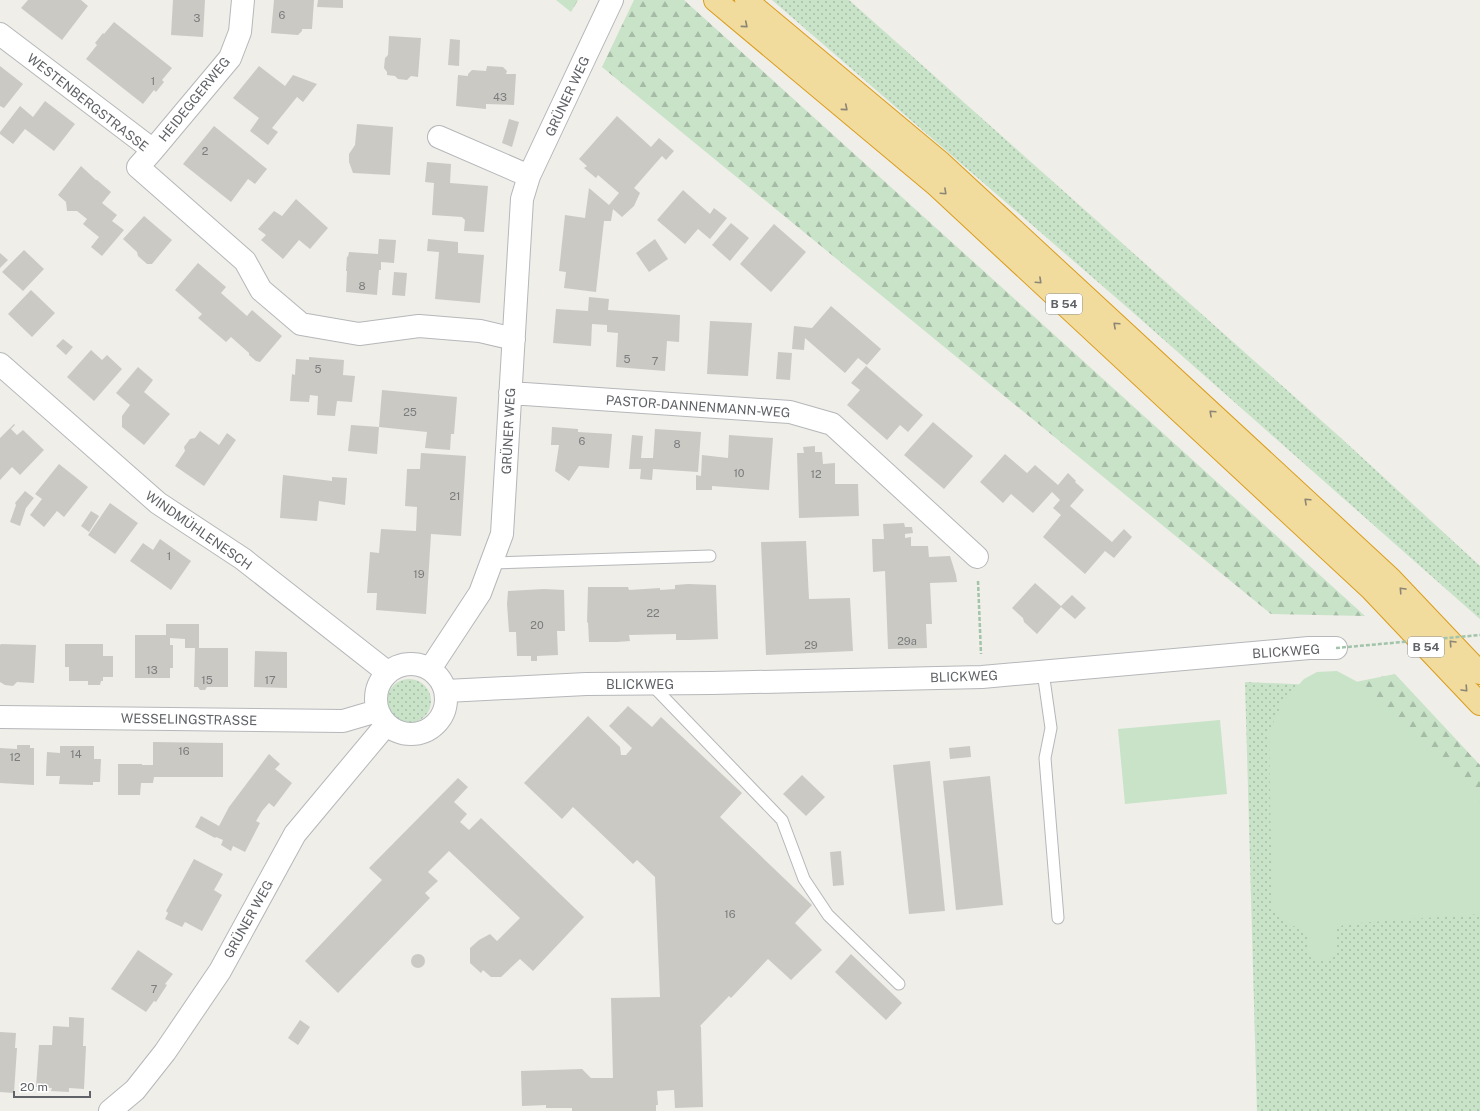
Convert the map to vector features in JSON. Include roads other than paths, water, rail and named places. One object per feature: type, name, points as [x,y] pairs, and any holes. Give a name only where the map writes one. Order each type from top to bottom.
[{"type":"highway","name":"B 54","points":[[715,0],[935,184],[1370,589],[1480,704]]},
{"type":"highway","name":"B 54","points":[[746,0],[947,168],[1390,578],[1480,673]]},
{"type":"street","name":"HEIDEGGERWEG","points":[[153,150],[230,58],[240,32],[243,0]]},
{"type":"street","name":"GRÜNER WEG","points":[[430,669],[480,593],[502,534],[522,199],[529,176],[608,8]]},
{"type":"street","name":"WESTENBERGSTRASSE","points":[[0,34],[153,150],[138,167],[245,261],[261,290],[301,324],[359,334],[418,326],[480,331],[514,339]]},
{"type":"street","points":[[439,137],[529,176]]},
{"type":"street","name":"WINDMÜHLENESCH","points":[[0,364],[158,503],[243,559],[387,672]]},
{"type":"street","name":"PASTOR-DANNENMANN-WEG","points":[[510,393],[790,412],[832,424],[977,557]]},
{"type":"street","name":"BLICKWEG","points":[[446,691],[586,684],[651,684],[982,676],[1043,672],[1308,648],[1336,648]]},
{"type":"street","points":[[415,664],[430,669],[440,679],[446,691],[446,704],[442,717],[432,728],[416,734],[400,733],[381,718],[375,695],[378,684],[387,672],[397,666],[415,664]]},
{"type":"street","name":"WESSELINGSTRASSE","points":[[0,717],[343,721],[381,718]]},
{"type":"street","name":"GRÜNER WEG","points":[[110,1111],[135,1090],[166,1052],[220,971],[295,834],[381,718]]},
{"type":"lane","points":[[491,563],[710,556]]},
{"type":"lane","points":[[1043,672],[1051,728],[1045,758],[1058,918]]},
{"type":"lane","points":[[651,684],[782,820],[804,879],[828,915],[899,984]]}]
